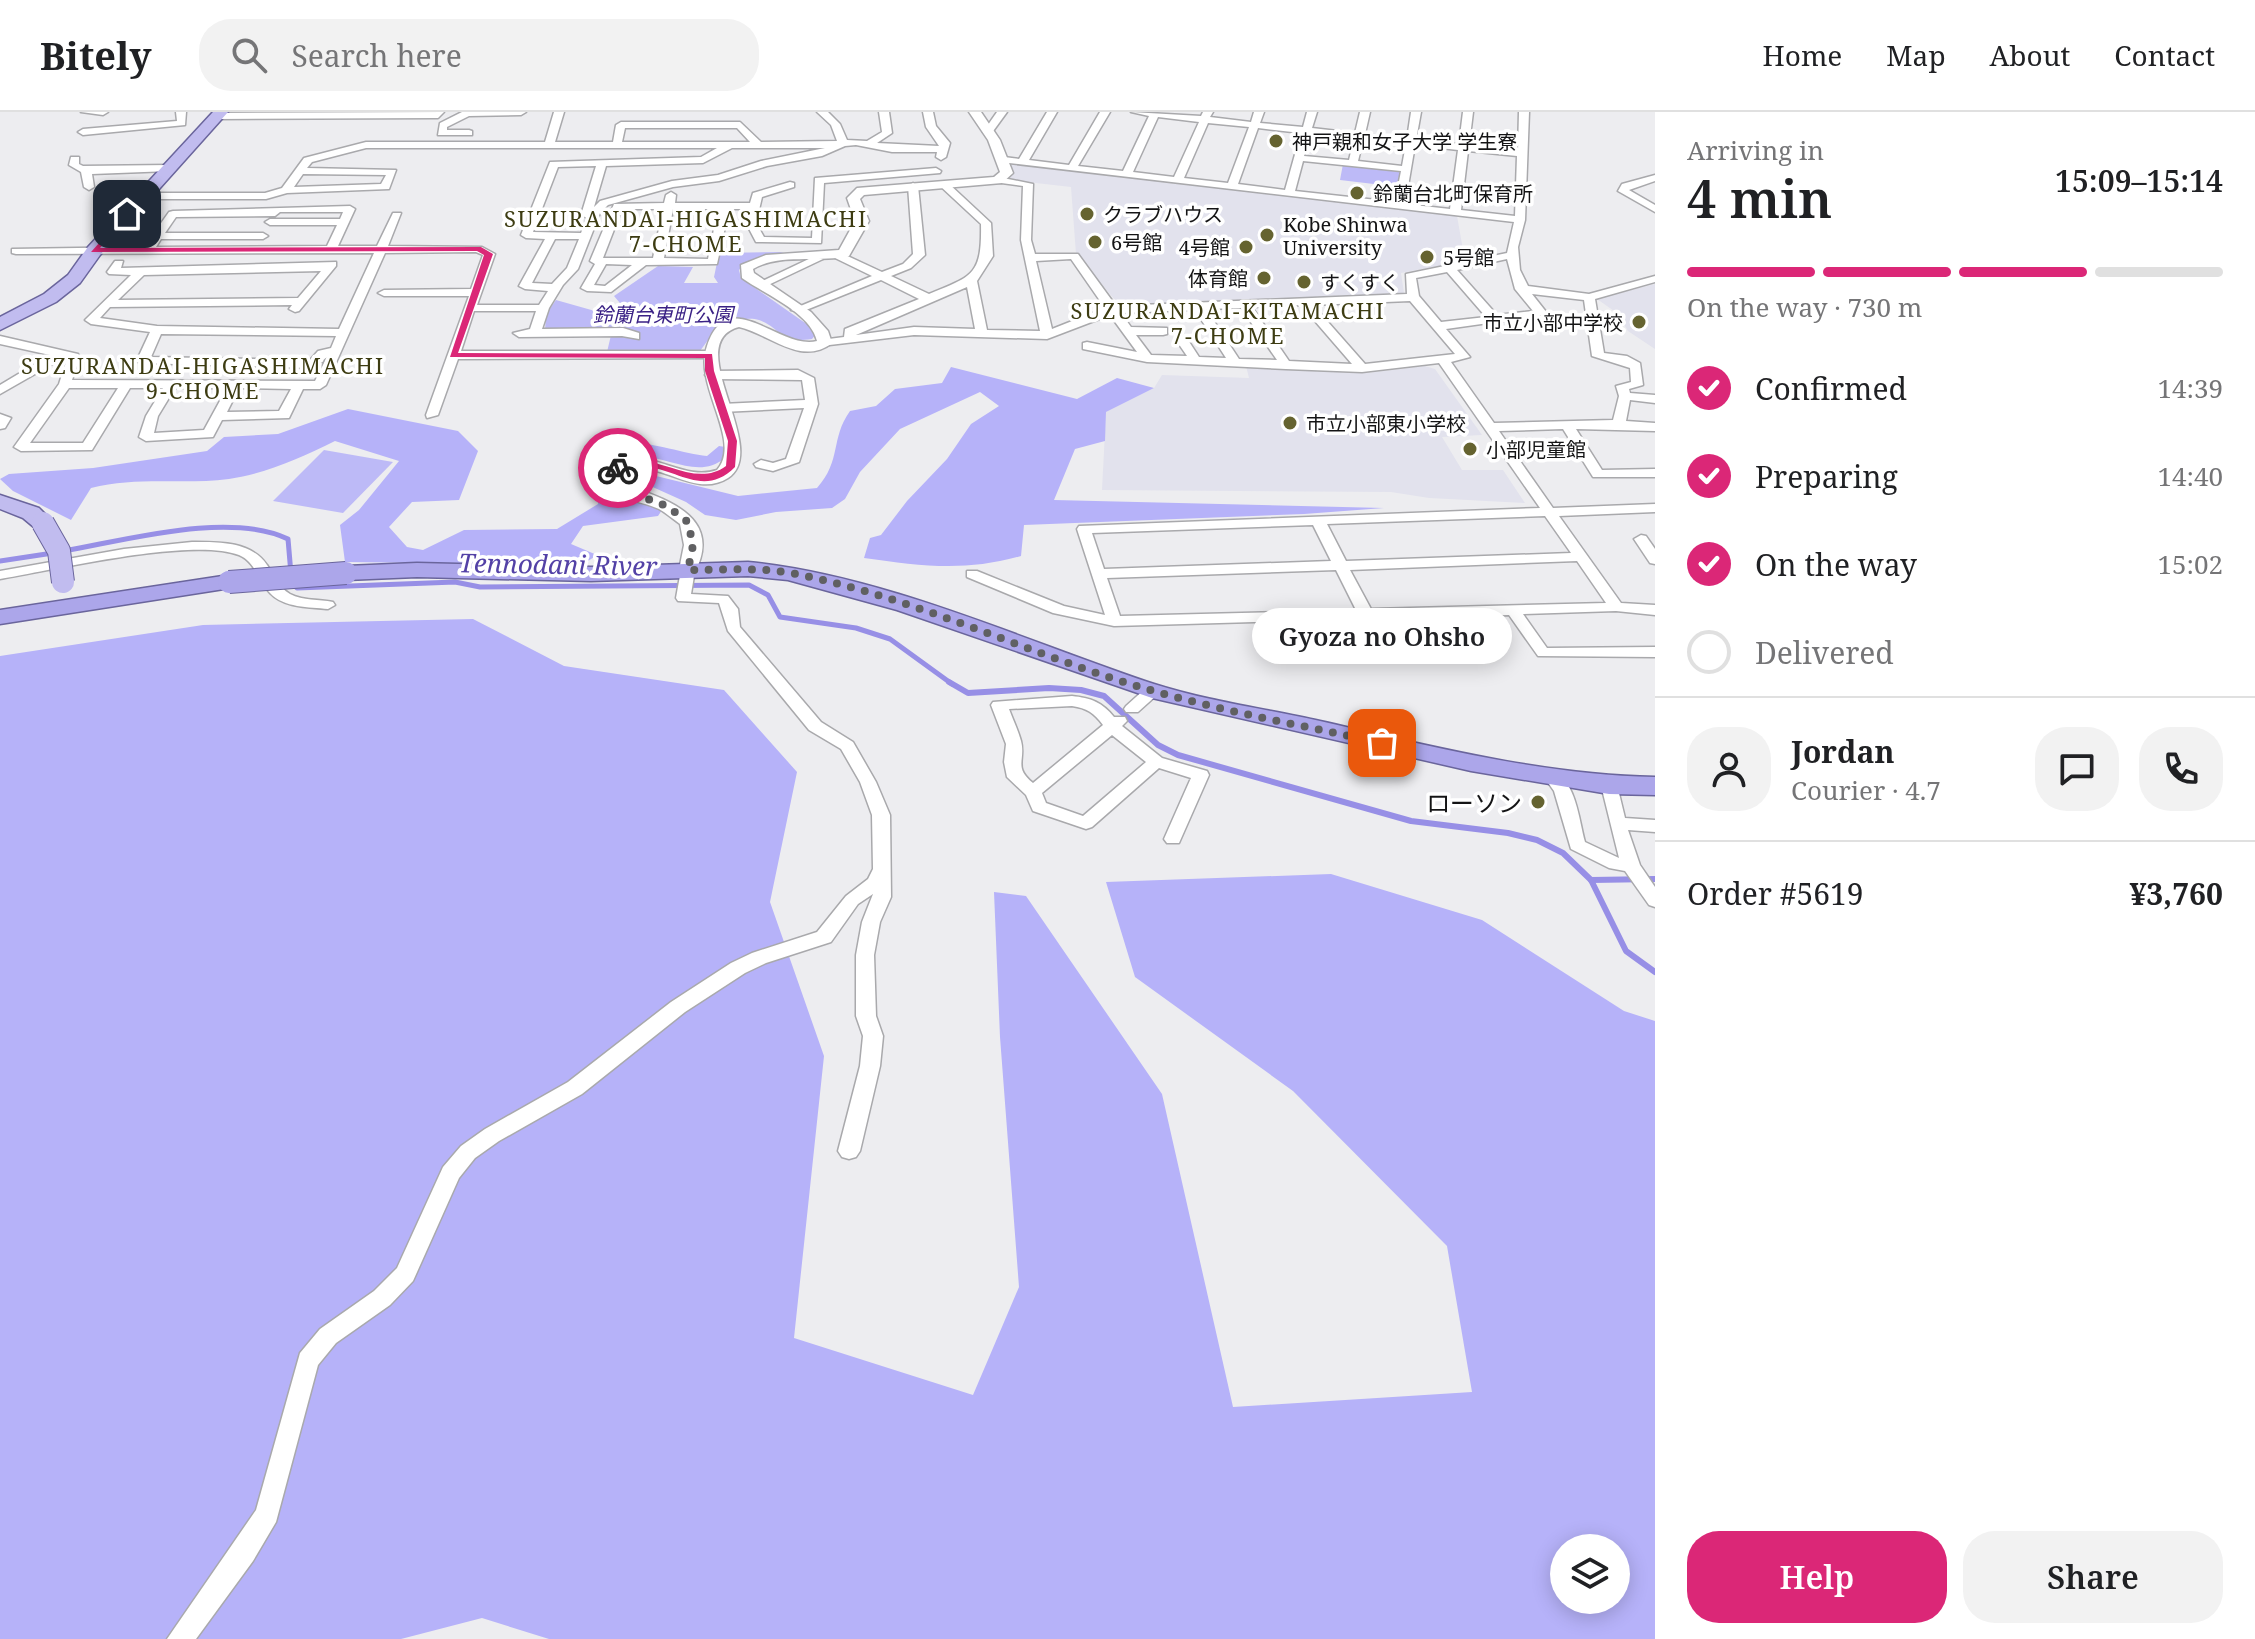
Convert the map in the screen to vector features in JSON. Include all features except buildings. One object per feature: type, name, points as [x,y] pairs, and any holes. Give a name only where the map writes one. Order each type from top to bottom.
[{"type":"highway","points":[[0,617],[229,582],[346,573],[417,570],[591,574],[686,580],[748,569],[789,573],[905,605],[1152,691],[1471,763],[1609,785],[1655,786]]},
{"type":"main road","points":[[0,324],[64,289],[94,251],[219,114]]},
{"type":"main road","points":[[0,501],[31,513],[56,538],[62,556],[63,607]]},
{"type":"street","points":[[86,112],[103,112]]},
{"type":"street","points":[[83,132],[182,123],[181,112]]},
{"type":"street","points":[[219,114],[438,115],[439,112]]},
{"type":"street","points":[[521,112],[467,113],[443,125],[441,133],[552,133]]},
{"type":"street","points":[[549,145],[559,112]]},
{"type":"street","points":[[822,112],[829,112]]},
{"type":"street","points":[[822,112],[835,124],[843,143],[840,176]]},
{"type":"street","points":[[871,143],[887,133],[884,112]]},
{"type":"street","points":[[928,112],[931,127],[945,143],[937,180]]},
{"type":"street","points":[[975,112],[1004,160],[1007,173],[998,180]]},
{"type":"street","points":[[988,132],[1002,112]]},
{"type":"street","points":[[1022,163],[1052,112]]},
{"type":"street","points":[[1072,168],[1105,112]]},
{"type":"street","points":[[1136,112],[1206,116],[1255,125],[1522,154]]},
{"type":"street","points":[[1232,186],[1259,112]]},
{"type":"street","points":[[1289,192],[1312,112]]},
{"type":"street","points":[[1353,163],[1365,112]]},
{"type":"street","points":[[1400,205],[1416,112]]},
{"type":"street","points":[[1455,212],[1468,112]]},
{"type":"street","points":[[1439,326],[1541,313],[1521,289],[1515,276],[1512,255],[1515,230],[1520,220],[1524,112]]},
{"type":"street","points":[[1126,175],[1156,113]]},
{"type":"street","points":[[1178,180],[1206,116]]},
{"type":"street","points":[[617,145],[621,125],[740,125],[758,145]]},
{"type":"street","points":[[535,333],[543,308],[572,269],[594,216],[607,201],[672,184],[719,178],[765,163],[818,154],[843,143]]},
{"type":"street","points":[[286,190],[308,160],[366,145],[871,143],[892,149],[944,149]]},
{"type":"street","points":[[586,236],[526,235],[554,164],[703,160],[730,145]]},
{"type":"street","points":[[1299,158],[1406,169]]},
{"type":"street","points":[[75,159],[74,165],[81,169],[168,170]]},
{"type":"street","points":[[1004,160],[1520,220]]},
{"type":"street","points":[[646,184],[652,161]]},
{"type":"street","points":[[594,216],[586,215],[602,163]]},
{"type":"street","points":[[89,187],[86,171],[168,170]]},
{"type":"street","points":[[144,196],[266,196],[286,190],[385,187],[392,172],[299,171]]},
{"type":"street","points":[[790,185],[757,195],[751,223],[760,240],[817,241],[819,180],[840,176],[998,180],[1028,184],[1026,240],[1047,335]]},
{"type":"street","points":[[1655,178],[1626,186],[1623,191],[1655,209]]},
{"type":"street","points":[[825,343],[825,334],[817,323],[747,275],[746,268],[773,257],[817,259],[837,255],[847,250],[862,221],[853,201],[854,195],[866,190],[913,186],[937,180]]},
{"type":"street","points":[[851,339],[849,332],[971,281],[987,256],[986,223],[937,180]]},
{"type":"street","points":[[658,261],[672,184]]},
{"type":"street","points":[[797,310],[907,266],[919,255],[913,186]]},
{"type":"street","points":[[724,206],[713,262],[596,261],[618,206],[724,206],[754,206]]},
{"type":"street","points":[[148,250],[173,214],[276,212],[344,222],[338,249],[329,267],[293,312]]},
{"type":"street","points":[[255,250],[276,212]]},
{"type":"street","points":[[65,384],[320,385],[397,215]]},
{"type":"street","points":[[552,235],[525,286],[555,288]]},
{"type":"street","points":[[158,236],[263,236]]},
{"type":"street","points":[[16,251],[478,249],[489,254],[432,415]]},
{"type":"street","points":[[837,255],[927,298]]},
{"type":"street","points":[[1087,346],[1147,358],[1362,368],[1464,357],[1413,297],[1410,276],[1512,255]]},
{"type":"street","points":[[1029,258],[1074,256],[1147,358]]},
{"type":"street","points":[[760,285],[817,259]]},
{"type":"street","points":[[602,261],[587,288],[607,290],[644,261]]},
{"type":"street","points":[[119,263],[113,272],[329,267]]},
{"type":"street","points":[[1450,268],[1494,319]]},
{"type":"street","points":[[141,271],[91,320],[157,330],[343,333]]},
{"type":"street","points":[[1521,289],[1589,297],[1655,279]]},
{"type":"street","points":[[971,281],[982,334]]},
{"type":"street","points":[[384,293],[476,292]]},
{"type":"street","points":[[849,1151],[870,1066],[873,1036],[866,1016],[865,955],[871,922],[882,897],[881,815],[868,782],[847,746],[815,726],[806,716],[733,628],[730,609],[723,599],[683,598],[693,545],[688,522],[667,506],[618,488],[611,477],[618,468],[632,463],[647,463],[701,479],[725,472],[732,465],[734,454],[711,375],[709,355],[718,335],[727,326],[740,323],[763,328],[786,346],[800,349],[914,331],[1047,335],[1111,310],[1413,297]]},
{"type":"street","points":[[1589,297],[1598,356],[1623,359],[1636,366],[1637,385],[1622,386],[1625,396],[1619,424]]},
{"type":"street","points":[[108,304],[301,301]]},
{"type":"street","points":[[1303,301],[1362,368]]},
{"type":"street","points":[[912,304],[914,331]]},
{"type":"street","points":[[1244,304],[1286,365]]},
{"type":"street","points":[[1198,306],[1235,362]]},
{"type":"street","points":[[471,308],[543,308]]},
{"type":"street","points":[[1127,331],[1168,328],[1163,308]]},
{"type":"street","points":[[157,330],[143,360],[313,364],[322,354],[335,351]]},
{"type":"street","points":[[519,333],[623,332],[635,336]]},
{"type":"street","points":[[1182,340],[1196,361]]},
{"type":"street","points":[[0,350],[7,341],[74,357],[65,384],[21,447],[87,447],[126,385]]},
{"type":"street","points":[[0,390],[61,354]]},
{"type":"street","points":[[453,355],[709,355]]},
{"type":"street","points":[[1443,360],[1616,607]]},
{"type":"street","points":[[711,375],[798,374],[808,378],[812,404],[792,462],[773,467],[761,464]]},
{"type":"street","points":[[171,385],[152,416],[146,437],[208,434],[235,385]]},
{"type":"street","points":[[220,416],[284,415],[299,385]]},
{"type":"street","points":[[1625,396],[1655,399]]},
{"type":"street","points":[[722,408],[812,404]]},
{"type":"street","points":[[0,418],[5,418],[0,425]]},
{"type":"street","points":[[1490,427],[1619,424],[1655,427]]},
{"type":"street","points":[[1568,426],[1598,474],[1655,473]]},
{"type":"street","points":[[1114,621],[1084,529],[1655,508]]},
{"type":"street","points":[[1318,521],[1366,615]]},
{"type":"street","points":[[1655,538],[1641,539],[1655,560]]},
{"type":"street","points":[[0,575],[186,547],[218,547],[241,551],[259,560],[278,594],[297,602],[328,605]]},
{"type":"street","points":[[1099,574],[1581,557]]},
{"type":"street","points":[[972,574],[1057,611],[1085,619],[1114,621],[1616,607],[1655,610]]},
{"type":"street","points":[[1513,610],[1543,653],[1655,652]]},
{"type":"street","points":[[1033,792],[1152,691]]},
{"type":"street","points":[[1156,762],[1086,823],[1039,807],[1033,792],[1015,777],[1012,762],[1014,744],[999,705],[1088,703],[1121,719],[1156,762],[1201,775],[1173,839]]},
{"type":"street","points":[[1552,777],[1562,790],[1577,845],[1636,875]]},
{"type":"street","points":[[1609,785],[1617,823],[1636,875],[1655,901]]},
{"type":"street","points":[[1617,823],[1655,826]]},
{"type":"street","points":[[180,1639],[244,1552],[267,1514],[308,1360],[328,1336],[382,1298],[405,1274],[451,1173],[468,1152],[575,1088],[678,1007],[738,968],[824,937],[852,900],[876,882],[880,872]]},
{"type":"shaded area","name":"Kobe Shinwa University","points":[[1010,163],[1457,216],[1465,261],[1401,273],[1404,293],[1120,306],[1076,254],[1071,187],[1009,180]]},
{"type":"shaded area","name":"市立小部中学校","points":[[1655,284],[1655,349],[1628,331],[1617,313],[1597,299]]},
{"type":"shaded area","name":"市立小部東小学校","points":[[1246,366],[1367,373],[1425,366],[1435,369],[1482,435],[1442,437],[1462,470],[1503,470],[1525,503],[1429,498],[1391,492],[1102,490],[1106,412],[1154,388],[1162,375],[1249,378]]},
{"type":"shaded area","points":[[951,367],[1077,399],[1117,378],[1154,388],[1106,412],[1105,441],[1075,449],[1054,500],[1384,508],[1024,525],[1021,556],[1001,561],[943,566],[864,558],[870,538],[881,535],[907,501],[947,459],[971,424],[999,406],[980,392],[900,429],[860,472],[845,499],[832,508],[776,512],[736,520],[705,515],[686,502],[637,480],[641,475],[652,475],[738,496],[817,488],[830,468],[840,431],[850,411],[876,406],[895,389],[942,383]]},
{"type":"shaded area","points":[[348,409],[458,431],[478,451],[459,500],[412,502],[389,527],[407,547],[423,550],[464,530],[557,529],[598,504],[597,488],[582,476],[591,458],[603,448],[619,443],[654,445],[707,456],[719,446],[725,447],[725,458],[711,466],[697,467],[636,457],[619,461],[601,472],[602,483],[662,510],[658,516],[583,526],[571,544],[597,555],[582,565],[345,562],[340,525],[359,510],[399,461],[335,441],[284,464],[229,479],[126,482],[91,488],[71,520],[13,491],[0,479],[9,474],[93,468],[207,451],[224,437],[278,434]]},
{"type":"shaded area","points":[[473,619],[564,666],[724,690],[797,772],[770,902],[824,1056],[794,1338],[973,1395],[1019,1287],[1000,1037],[994,892],[1026,896],[1162,1094],[1233,1407],[1472,1392],[1447,1246],[1293,1091],[1135,977],[1106,882],[1331,874],[1482,920],[1624,1011],[1655,1021],[1655,1639],[549,1639],[482,1618],[401,1639],[0,1639],[0,656],[203,625]]},
{"type":"green space","points":[[1343,164],[1403,171],[1399,187],[1340,180]]},
{"type":"green space","name":"鈴蘭台東町公園","points":[[784,252],[745,263],[739,270],[741,278],[818,332],[812,339],[792,340],[759,320],[749,319],[719,325],[700,351],[607,352],[612,331],[545,331],[546,314],[556,300],[602,313],[625,309],[614,296],[658,266],[693,267],[684,283],[718,283],[714,277],[719,253]]},
{"type":"green space","points":[[324,450],[393,462],[343,513],[273,501]]},
{"type":"waterway","name":"Tennodani River","points":[[64,551],[178,530],[237,528],[264,531],[288,539],[291,574]]},
{"type":"waterway","name":"Tennodani River","points":[[0,561],[53,553]]},
{"type":"waterway","name":"Tennodani River","points":[[294,585],[297,588],[455,582],[480,587],[749,585],[768,595],[780,617],[856,628],[890,639],[950,683]]},
{"type":"waterway","name":"Tennodani River","points":[[950,683],[968,693],[1049,688],[1081,690],[1104,696],[1158,745],[1178,755],[1411,821],[1508,833],[1537,840],[1563,853],[1591,880]]},
{"type":"waterway","points":[[1591,880],[1655,879]]},
{"type":"waterway","name":"Tennodani River","points":[[1591,880],[1626,951],[1655,972]]},
{"type":"way so far","points":[[618,468],[611,477],[618,488],[667,506],[688,522],[693,545],[688,570],[748,569],[789,573],[837,584],[1152,691],[1382,743]]},
{"type":"place","name":"神戸親和女子大学 学生寮","points":[[1276,141]]},
{"type":"place","name":"鈴蘭台北町保育所","points":[[1357,193]]},
{"type":"place","name":"クラブハウス","points":[[1087,214]]},
{"type":"place","name":"Kobe Shinwa University","points":[[1267,235]]},
{"type":"place","name":"6号館","points":[[1095,242]]},
{"type":"place","name":"4号館","points":[[1246,247]]},
{"type":"place","name":"5号館","points":[[1427,257]]},
{"type":"place","name":"体育館","points":[[1264,278]]},
{"type":"place","name":"すくすく","points":[[1304,282]]},
{"type":"place","name":"市立小部中学校","points":[[1639,322]]},
{"type":"place","name":"市立小部東小学校","points":[[1290,423]]},
{"type":"place","name":"小部児童館","points":[[1470,449]]},
{"type":"place","name":"Gyoza no Ohsho","points":[[1382,743]]},
{"type":"place","name":"ローソン","points":[[1538,802]]},
{"type":"district","name":"SUZURANDAI-HIGASHIMACHI 7-CHOME","points":[[686,230]]},
{"type":"district","name":"SUZURANDAI-KITAMACHI 7-CHOME","points":[[1228,322]]},
{"type":"district","name":"SUZURANDAI-HIGASHIMACHI 9-CHOME","points":[[203,378]]},
{"type":"route","points":[[127,214],[94,251],[478,249],[489,254],[453,355],[709,355],[709,371],[733,441],[734,454],[730,467],[717,477],[701,479],[647,463],[632,463],[618,468]]}]
